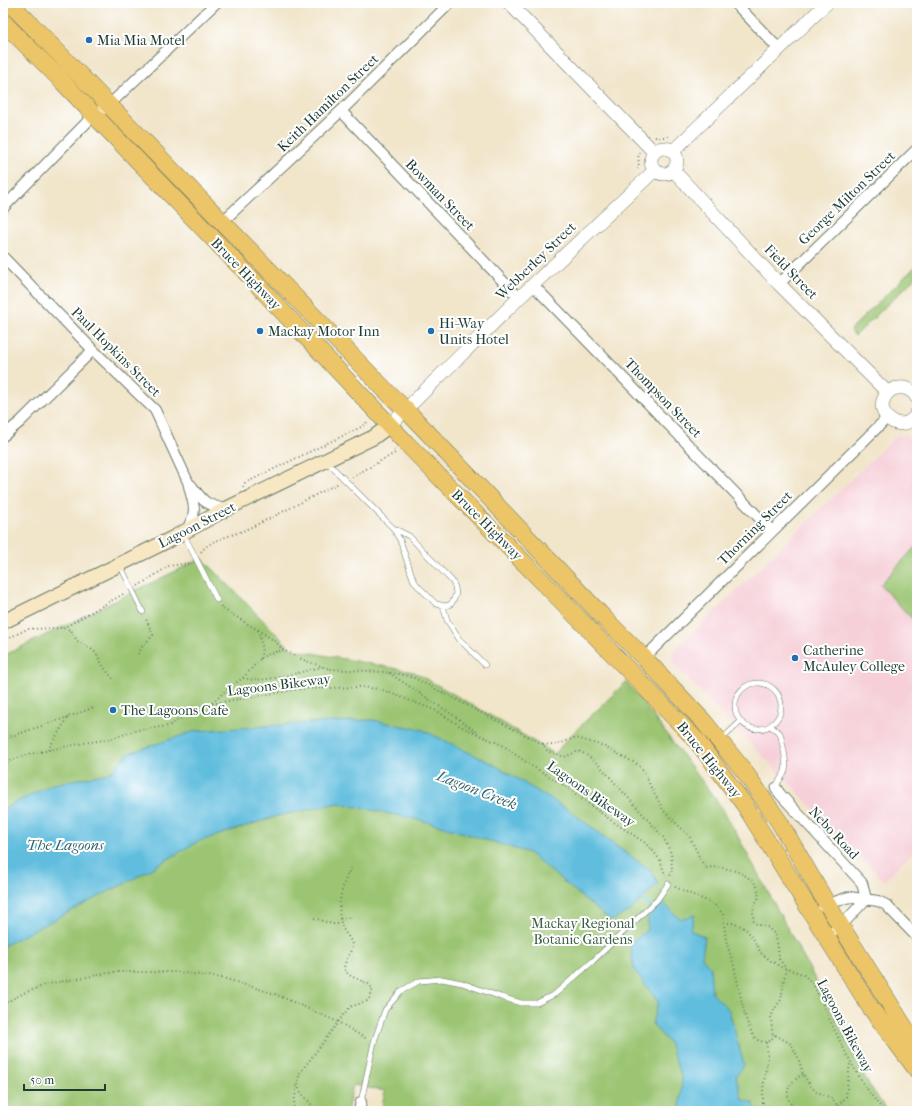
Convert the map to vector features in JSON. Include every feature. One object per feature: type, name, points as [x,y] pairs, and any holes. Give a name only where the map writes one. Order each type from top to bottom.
[{"type":"highway","name":"Bruce Highway","points":[[10,3],[406,410],[704,722],[744,771],[780,823],[827,904],[905,1028],[917,1043]]},
{"type":"highway","name":"Bruce Highway","points":[[3,22],[59,78],[251,278],[410,447],[550,588],[698,741],[744,804],[825,937],[870,1007],[917,1070]]},
{"type":"main road","name":"Lagoon Street","points":[[3,622],[226,509],[379,435],[390,425]]},
{"type":"street","points":[[3,208],[94,116],[108,105],[216,3]]},
{"type":"street","name":"Keith Hamilton Street","points":[[222,222],[341,112],[450,3]]},
{"type":"street","points":[[509,3],[654,152]]},
{"type":"street","points":[[735,3],[779,49]]},
{"type":"street","points":[[673,151],[827,3]]},
{"type":"street","name":"Bowman Street","points":[[341,112],[519,298]]},
{"type":"street","points":[[664,147],[673,151],[677,162],[673,170],[666,174],[654,171],[650,162],[650,158],[654,152],[664,147]]},
{"type":"street","name":"George Milton Street","points":[[779,284],[917,149]]},
{"type":"street","name":"Field Street","points":[[673,170],[779,284],[888,393]]},
{"type":"street","name":"Webberley Street","points":[[390,425],[519,298],[654,171]]},
{"type":"street","name":"Paul Hopkins Street","points":[[3,257],[93,350],[155,410],[188,482],[193,502],[193,517],[185,531]]},
{"type":"street","name":"Thompson Street","points":[[533,285],[772,531]]},
{"type":"street","points":[[3,436],[20,422],[93,350]]},
{"type":"street","points":[[916,394],[904,388],[892,389],[884,398],[882,404],[887,418],[895,423],[907,423],[916,418]]},
{"type":"street","name":"Thorning Street","points":[[644,658],[887,418]]},
{"type":"street","name":"Paul Hopkins Street","points":[[188,482],[204,501],[213,507],[226,509]]},
{"type":"street","name":"Nebo Road","points":[[776,788],[862,883],[866,899]]},
{"type":"street","points":[[810,911],[849,897],[878,901],[886,906],[917,937]]},
{"type":"street","points":[[825,937],[841,926],[866,899]]},
{"type":"lane","points":[[326,460],[393,528],[400,540],[417,585],[436,604],[443,606],[451,604],[456,594],[452,581],[409,536],[393,528]]},
{"type":"lane","points":[[185,531],[196,560],[216,600]]},
{"type":"lane","points":[[120,564],[143,612]]},
{"type":"lane","points":[[443,606],[447,620],[459,639],[485,665]]},
{"type":"lane","points":[[755,682],[771,686],[777,692],[780,700],[780,713],[770,726],[760,730],[752,729],[744,726],[740,722],[735,713],[734,705],[740,690],[755,682]]},
{"type":"lane","points":[[719,741],[740,722]]},
{"type":"lane","points":[[770,726],[780,733],[785,764],[784,773],[777,783],[776,788]]},
{"type":"lane","points":[[360,1107],[374,1042],[385,1010],[401,991],[419,981],[442,979],[462,983],[521,1003],[538,1003],[555,994],[593,961],[657,900],[668,884]]},
{"type":"path","points":[[245,483],[361,427],[366,424],[368,418]]},
{"type":"path","points":[[63,628],[169,566],[187,564],[196,560],[204,548],[211,543],[246,530],[345,480],[394,453],[394,450]]},
{"type":"path","points":[[216,600],[223,609],[276,642],[283,650],[306,661],[330,669],[388,673],[412,677],[543,744],[556,745],[574,738],[580,739],[603,746],[637,764],[643,770],[664,811],[688,836],[704,868],[713,866],[729,869],[745,876],[757,886],[759,897],[753,907],[754,923],[767,927],[775,934],[779,959],[786,968],[781,1000],[771,1017],[772,1033],[791,1044],[798,1057],[803,1074],[810,1085],[816,1091],[831,1098],[838,1106],[840,1111]]},
{"type":"path","points":[[138,654],[142,646],[153,634],[143,612]]},
{"type":"path","points":[[3,641],[28,629],[63,628],[70,630],[77,641],[96,653],[103,666],[113,679]]},
{"type":"path","points":[[258,630],[262,646],[261,658]]},
{"type":"path","points":[[211,704],[230,687],[243,678],[261,658],[279,650],[283,650]]},
{"type":"path","points":[[243,678],[262,680],[323,667]]},
{"type":"path","points":[[388,673],[453,714],[482,736]]},
{"type":"path","name":"Lagoons Bikeway","points":[[3,764],[30,754],[110,739],[137,730],[169,726],[195,709],[211,704],[299,689],[359,687],[380,689],[437,711],[462,727],[504,746],[530,765],[562,784],[612,821],[644,842],[660,860],[668,884]]},
{"type":"path","points":[[3,739],[95,707]]},
{"type":"path","points":[[48,750],[68,717]]},
{"type":"path","points":[[543,744],[547,751],[564,757],[579,751],[600,766],[634,803],[662,837],[671,853],[672,870],[668,884],[714,904],[724,914],[726,942],[734,966],[747,1022],[754,1037],[759,1041],[770,1041],[775,1035]]},
{"type":"path","points":[[293,1111],[300,1073],[350,1007],[367,1001],[372,992],[368,984],[349,976],[344,969],[344,964],[352,948],[341,924],[339,908],[347,875],[352,865]]},
{"type":"path","points":[[340,919],[352,917]]},
{"type":"path","points":[[314,918],[332,924],[341,924]]},
{"type":"path","name":"Lagoons Bikeway","points":[[724,923],[736,923],[746,929],[761,953],[771,961],[781,967],[804,974],[812,984],[850,1062],[874,1099],[884,1111]]},
{"type":"path","points":[[3,1004],[24,993],[48,984],[114,972],[178,972],[223,978],[275,994],[338,1022],[374,1042]]},
{"type":"path","points":[[763,1111],[763,1089],[768,1056],[766,1042]]},
{"type":"path","points":[[838,1106],[846,1097],[850,1062]]},
{"type":"path","points":[[795,1111],[788,1098],[788,1087],[795,1079],[803,1074]]},
{"type":"path","points":[[298,1083],[299,1090],[312,1104],[316,1111]]},
{"type":"shaded area","name":"Catherine McAuley College","points":[[897,435],[906,435],[917,446],[917,848],[884,881],[672,663],[672,653]]},
{"type":"green space","points":[[917,265],[917,276],[855,336],[850,330]]},
{"type":"green space","points":[[917,545],[917,624],[880,585]]},
{"type":"green space","name":"Mackay Regional Botanic Gardens","points":[[202,558],[291,649],[414,672],[555,754],[567,739],[626,682],[723,809],[828,1003],[866,1080],[887,1111],[381,1111],[385,1091],[353,1085],[347,1111],[3,1111],[3,656]]},
{"type":"water","name":"The Lagoons","points":[[372,720],[423,730],[493,764],[570,811],[652,871],[658,884],[630,911],[611,921],[529,853],[428,822],[339,803],[277,816],[197,842],[137,877],[3,946],[3,809],[53,784],[109,773],[129,753],[195,731]]},
{"type":"water","points":[[663,903],[680,919],[695,915],[690,930],[705,937],[702,958],[710,966],[712,993],[729,1010],[744,1065],[736,1076],[742,1099],[753,1103],[756,1111],[681,1111],[680,1109],[682,1079],[669,1043],[652,1024],[658,1002],[634,970],[630,943],[647,930],[648,917]]},
{"type":"waterway","name":"Lagoon Creek","points":[[640,896],[657,914]]},
{"type":"place","name":"Mia Mia Motel","points":[[89,40]]},
{"type":"place","name":"Mackay Motor Inn","points":[[260,331]]},
{"type":"place","name":"Hi-Way Units Hotel","points":[[431,331]]},
{"type":"place","name":"Catherine McAuley College","points":[[795,658]]},
{"type":"place","name":"The Lagoons Cafe","points":[[113,710]]}]
